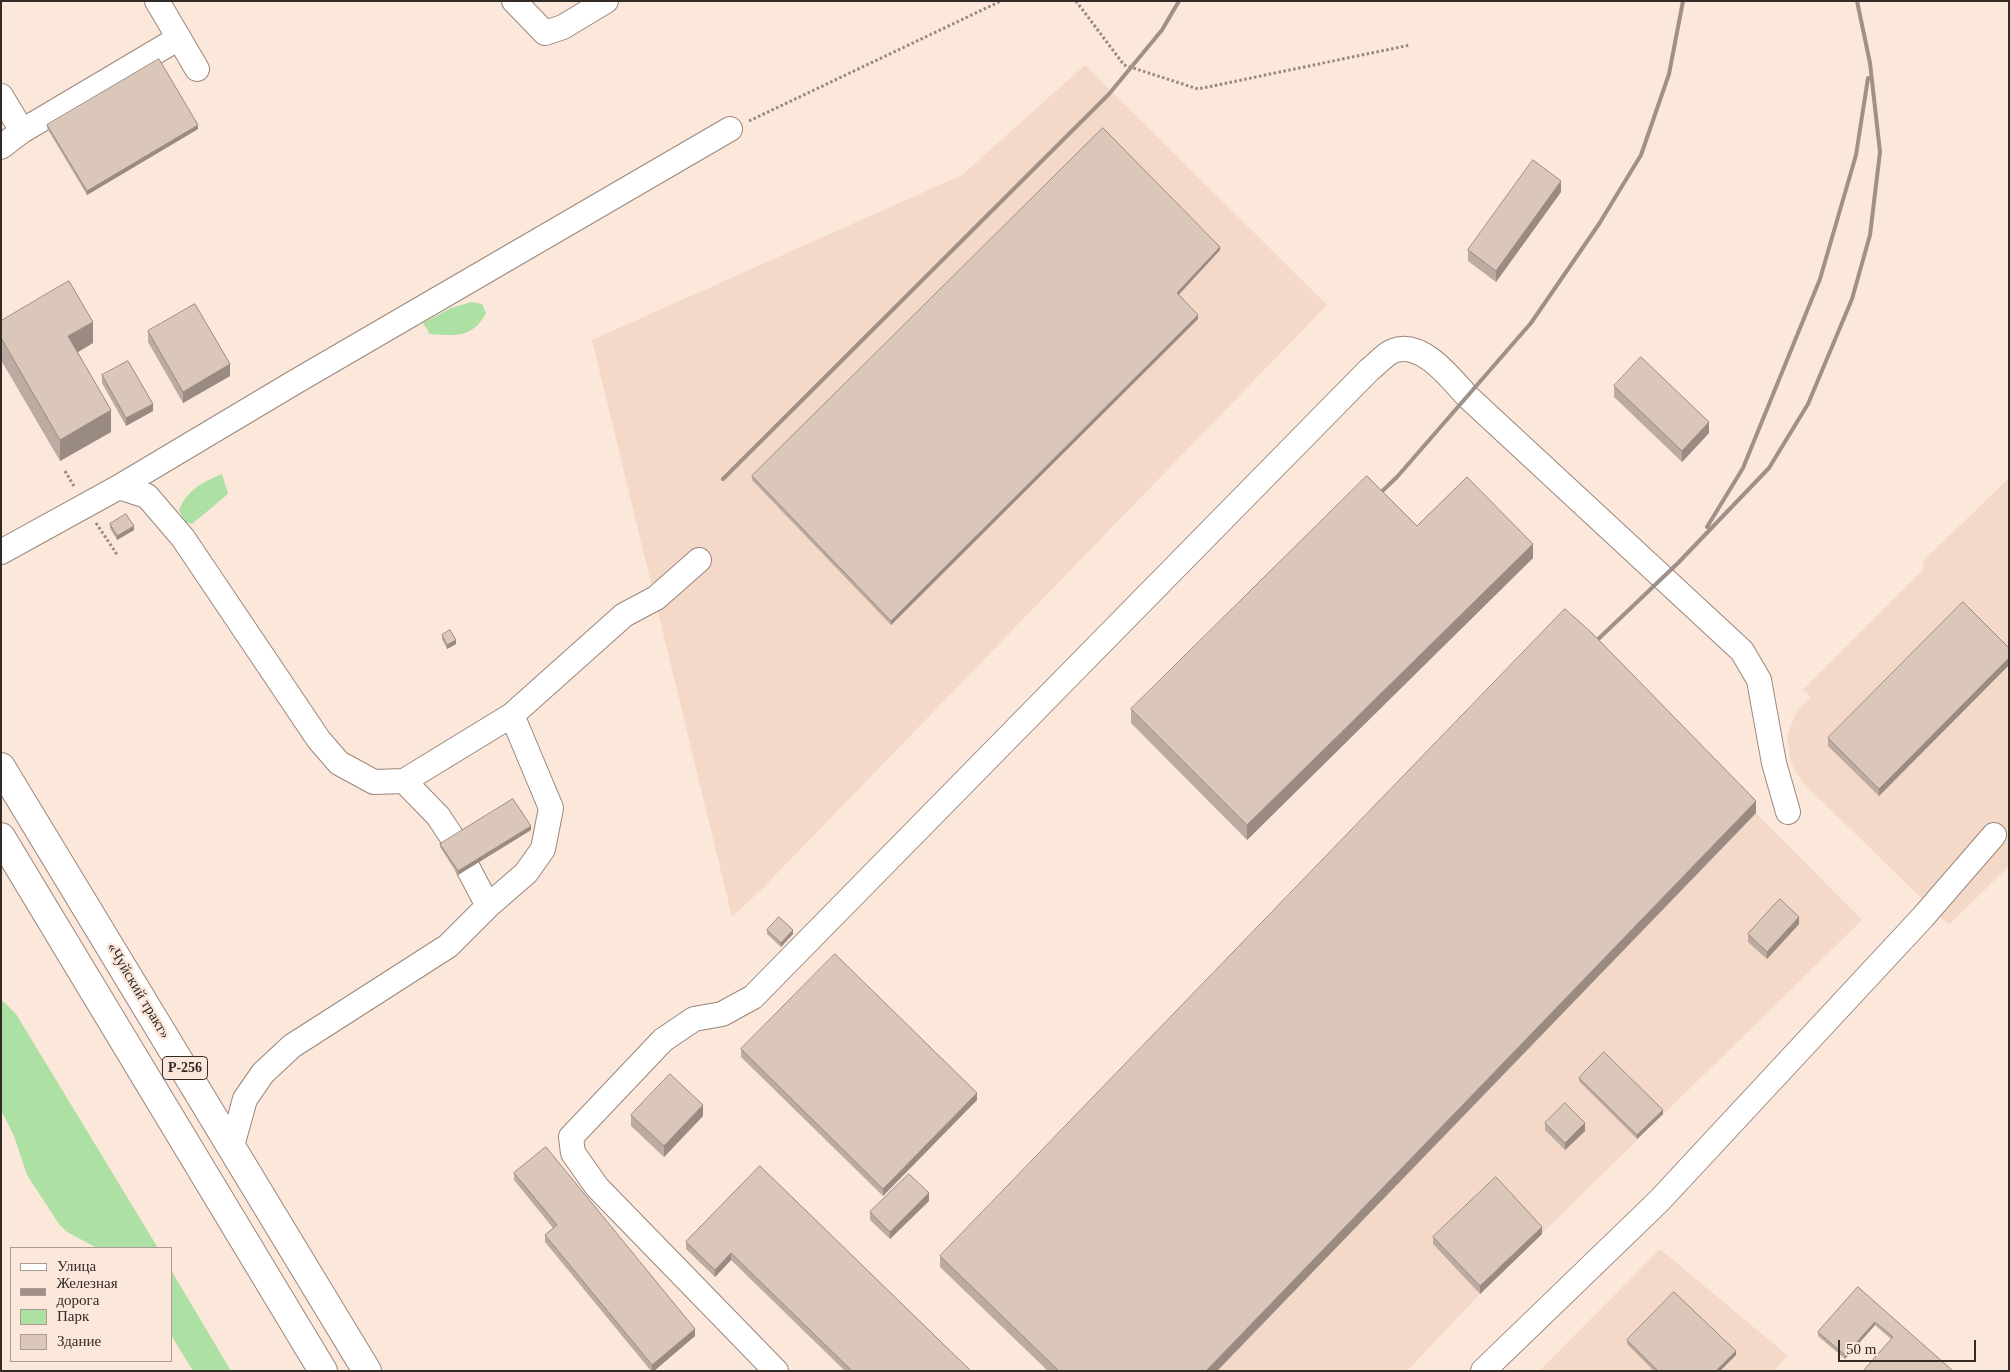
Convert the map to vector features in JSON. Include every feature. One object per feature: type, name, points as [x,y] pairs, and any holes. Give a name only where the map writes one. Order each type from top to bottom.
[{"type":"highway","name":"«Чуйский тракт»","points":[[1,767],[367,1371]]},
{"type":"highway","name":"Р-256","points":[[1,837],[323,1371]]},
{"type":"lane","points":[[157,1],[197,69]]},
{"type":"lane","points":[[514,1],[546,33],[563,27],[606,1]]},
{"type":"lane","points":[[1,148],[22,131],[179,38]]},
{"type":"lane","points":[[1,96],[22,131]]},
{"type":"lane","points":[[2,550],[119,487],[295,382],[730,129]]},
{"type":"lane","points":[[776,1371],[597,1186],[573,1153],[571,1137],[663,1040],[694,1019],[722,1014],[752,998],[1369,370],[1394,350],[1414,350],[1436,362],[1475,404],[1742,651],[1759,680],[1774,763],[1788,812]]},
{"type":"lane","points":[[119,487],[147,496],[183,538],[319,740],[338,763],[374,782],[404,781],[512,715],[624,616],[656,598],[699,560]]},
{"type":"lane","points":[[232,1146],[245,1099],[263,1073],[292,1046],[448,946],[488,906],[526,873],[543,849],[551,808],[512,715]]},
{"type":"lane","points":[[404,781],[438,816],[454,840]]},
{"type":"lane","points":[[1483,1371],[1659,1201],[1910,932],[1994,835]]},
{"type":"lane","points":[[468,868],[488,906]]},
{"type":"path","points":[[730,129],[1001,1]]},
{"type":"path","points":[[1076,1],[1124,65],[1198,89],[1410,45]]},
{"type":"shaded area","points":[[1085,65],[1327,305],[761,890],[732,917],[592,340],[962,175]]},
{"type":"shaded area","points":[[2009,478],[2009,866],[1949,925],[1803,783],[1791,763],[1787,736],[1797,711],[1811,697],[1803,690],[1923,570],[1923,561]]},
{"type":"shaded area","points":[[1565,620],[1862,920],[1480,1294],[1407,1371],[1048,1371],[940,1267]]},
{"type":"shaded area","points":[[1660,1249],[1787,1355],[1774,1371],[1539,1371]]},
{"type":"green space","points":[[472,302],[482,304],[486,313],[475,327],[462,334],[430,334],[423,323],[451,308]]},
{"type":"green space","points":[[222,474],[228,494],[192,524],[185,522],[179,510],[186,497],[208,480]]},
{"type":"green space","points":[[1,999],[16,1014],[157,1247],[95,1247],[67,1232],[59,1224],[27,1175],[14,1136],[1,1110]]},
{"type":"green space","points":[[172,1272],[231,1371],[193,1371],[172,1337]]},
{"type":"building","points":[[159,59],[198,125],[87,191],[47,125]]},
{"type":"building","points":[[1103,128],[1220,247],[1177,293],[1198,315],[891,621],[752,476]]},
{"type":"building","points":[[1533,160],[1561,181],[1496,271],[1468,250]]},
{"type":"building","points":[[69,281],[93,322],[68,336],[111,410],[60,440],[1,338],[1,321]]},
{"type":"building","points":[[195,304],[230,364],[183,392],[148,331]]},
{"type":"building","points":[[1641,357],[1709,422],[1682,451],[1614,386]]},
{"type":"building","points":[[128,361],[153,404],[126,418],[102,375]]},
{"type":"building","points":[[1367,476],[1417,526],[1467,477],[1533,544],[1247,825],[1131,709]]},
{"type":"building","points":[[126,514],[134,526],[117,536],[110,524]]},
{"type":"building","points":[[1963,602],[2009,648],[2009,658],[1879,789],[1828,738]]},
{"type":"building","points":[[1565,609],[1592,633],[1756,801],[1206,1371],[1059,1371],[940,1256]]},
{"type":"building","points":[[450,630],[456,640],[447,645],[442,635]]},
{"type":"building","points":[[513,799],[531,826],[458,871],[440,844]]},
{"type":"building","points":[[1780,899],[1799,917],[1767,952],[1748,934]]},
{"type":"building","points":[[779,917],[793,930],[781,943],[767,930]]},
{"type":"building","points":[[835,954],[977,1093],[883,1189],[741,1049]]},
{"type":"building","points":[[1604,1052],[1663,1110],[1637,1135],[1579,1078]]},
{"type":"building","points":[[670,1074],[703,1105],[664,1146],[631,1115]]},
{"type":"building","points":[[1565,1103],[1585,1123],[1565,1143],[1545,1123]]},
{"type":"building","points":[[546,1147],[695,1329],[652,1365],[545,1235],[557,1225],[514,1173]]},
{"type":"building","points":[[760,1166],[971,1371],[852,1371],[731,1253],[715,1270],[686,1242]]},
{"type":"building","points":[[909,1174],[929,1193],[890,1232],[870,1212]]},
{"type":"building","points":[[1496,1177],[1542,1227],[1480,1286],[1433,1237]]},
{"type":"building","points":[[1858,1287],[1953,1371],[1863,1371],[1893,1337],[1875,1322],[1845,1355],[1818,1332]]},
{"type":"building","points":[[1674,1292],[1736,1351],[1716,1371],[1658,1371],[1627,1340]]},
{"type":"railway","points":[[723,479],[1109,94],[1162,30],[1179,1]]},
{"type":"railway","points":[[1375,498],[1397,477],[1531,323],[1599,224],[1641,155],[1669,74],[1683,1]]},
{"type":"railway","points":[[1592,645],[1678,563],[1769,468],[1808,404],[1852,299],[1870,235],[1880,152],[1870,63],[1857,1]]},
{"type":"railway","points":[[1707,527],[1743,468],[1820,279],[1856,155],[1868,78]]}]
